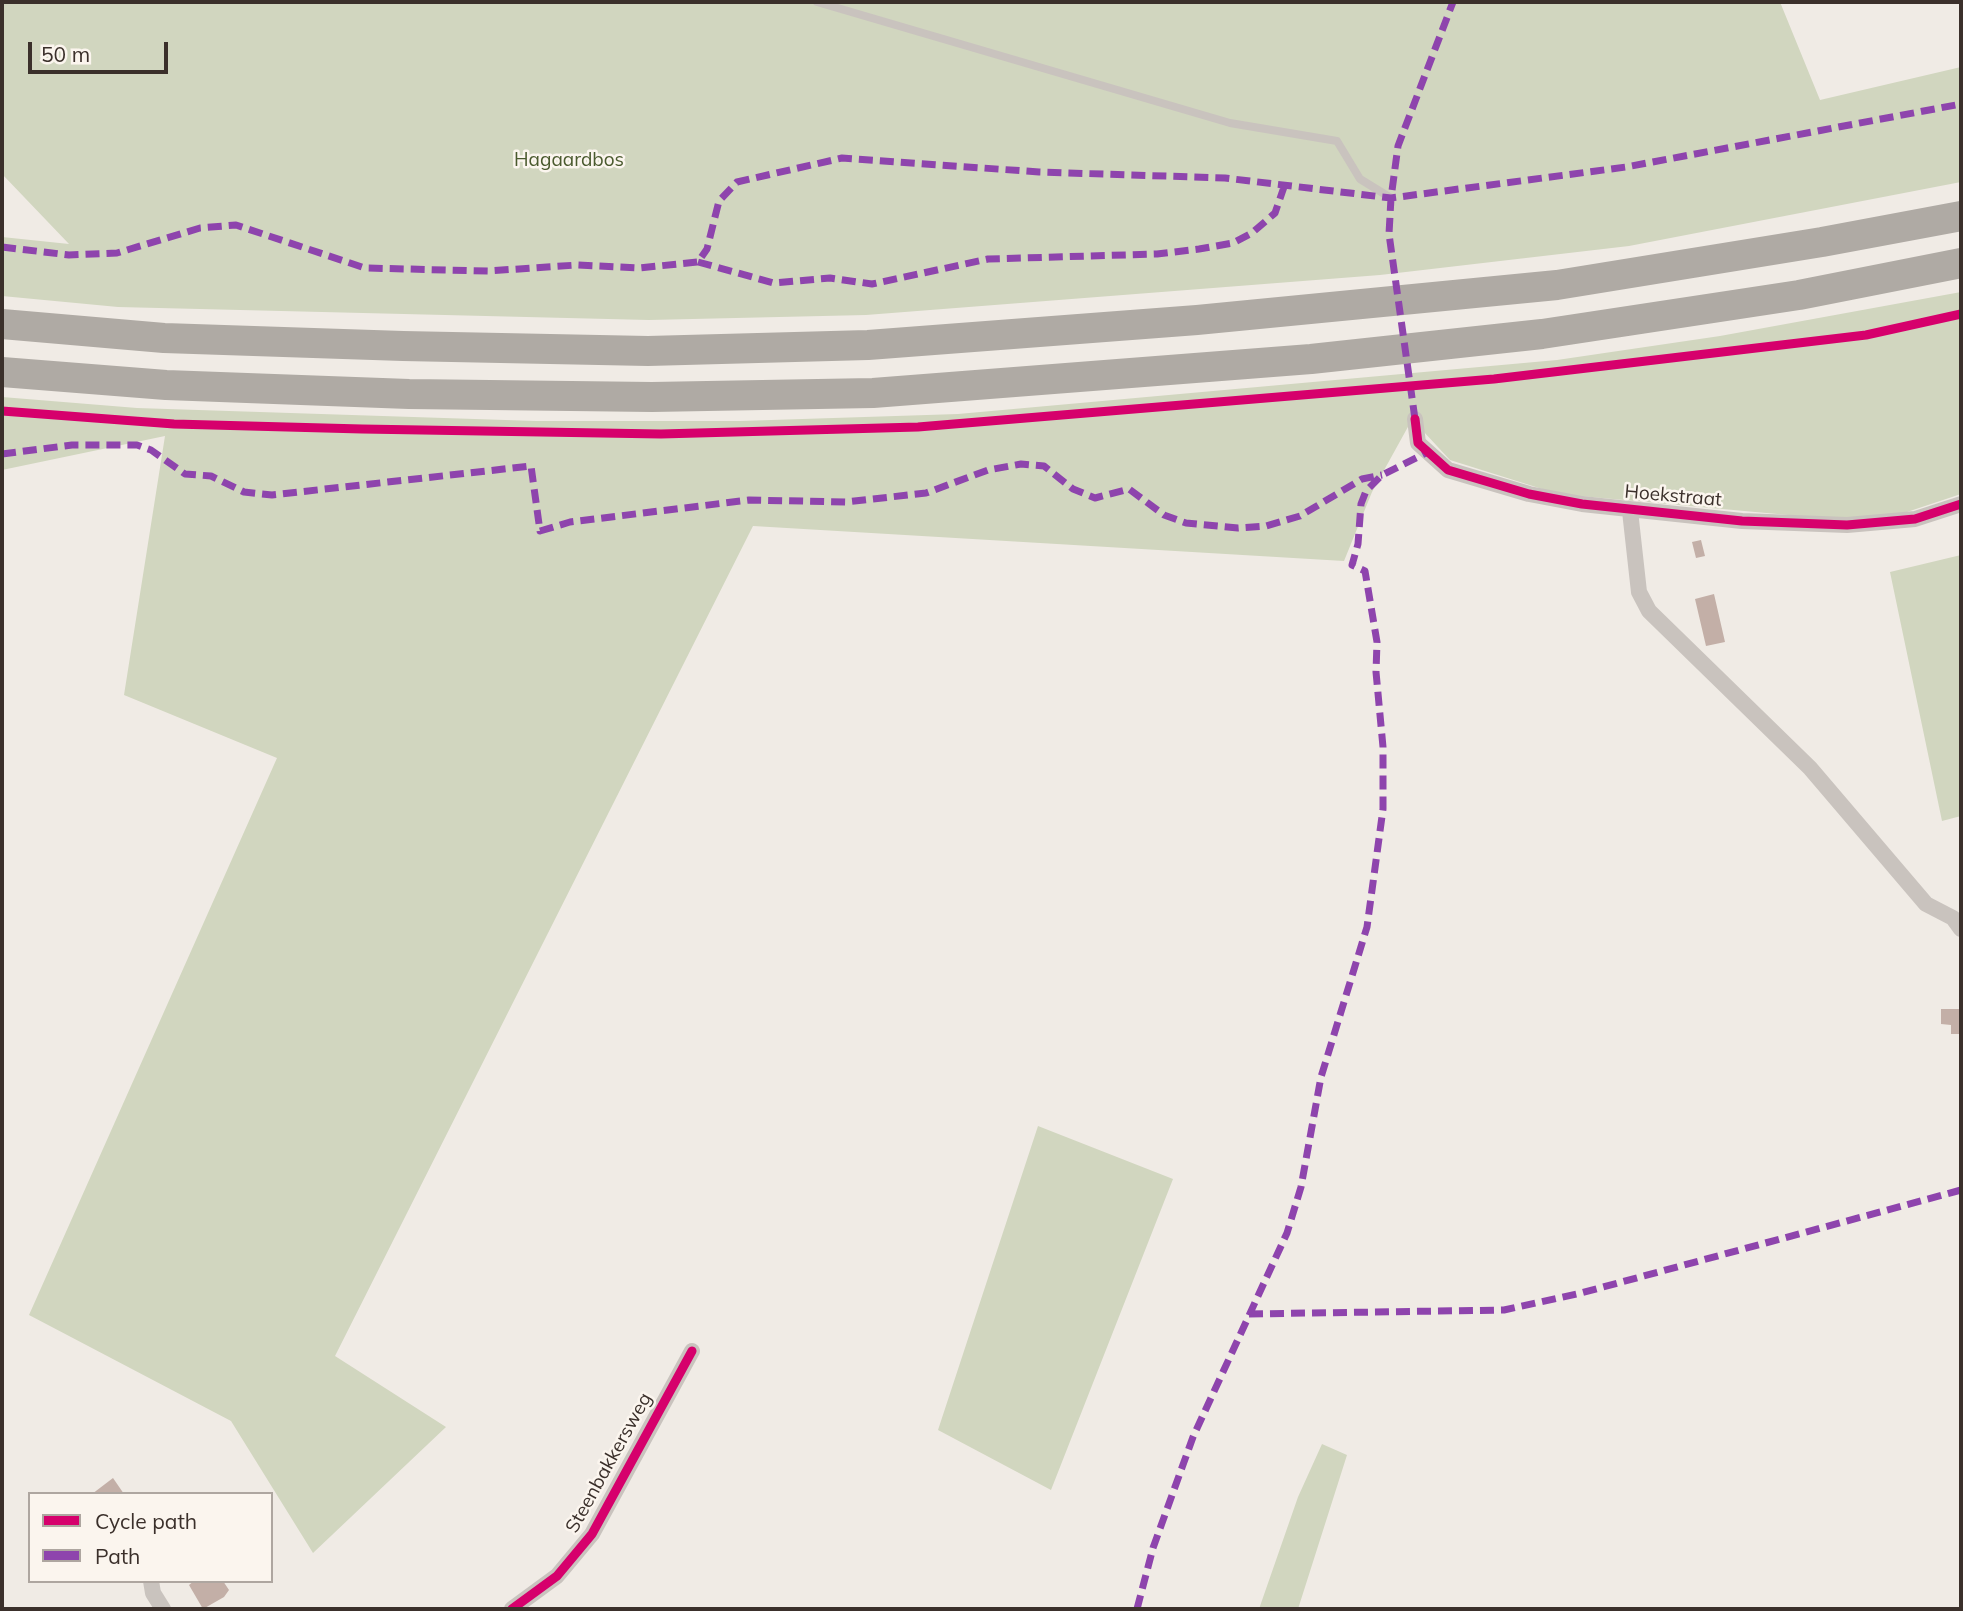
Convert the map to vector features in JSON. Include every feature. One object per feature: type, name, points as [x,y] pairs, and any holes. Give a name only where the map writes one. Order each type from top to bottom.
[{"type":"highway","points":[[2,324],[164,338],[403,346],[648,351],[868,345],[1197,320],[1557,285],[1822,242],[1961,216]]},
{"type":"highway","points":[[2,372],[166,385],[409,394],[652,397],[873,393],[1311,359],[1542,334],[1799,295],[1961,263]]},
{"type":"street","name":"Hoekstraat","points":[[1415,419],[1418,443],[1426,453],[1459,475],[1529,494],[1630,511],[1847,525],[1914,519],[1961,504]]},
{"type":"street","name":"Hoekstraat","points":[[1630,511],[1639,592],[1649,611],[1810,768],[1926,904],[1953,918],[1961,929]]},
{"type":"street","name":"Steenbakkersweg","points":[[512,1609],[557,1576],[592,1534],[692,1351]]},
{"type":"street","points":[[151,1583],[153,1593],[163,1609]]},
{"type":"lane","points":[[817,2],[1230,123],[1336,141],[1360,179],[1391,198]]},
{"type":"green space","name":"Hagaardbos","points":[[2,2],[1780,2],[1820,100],[1961,67],[1961,182],[1629,246],[1380,275],[866,315],[649,320],[118,307],[2,296],[2,237],[69,244],[2,174]]},
{"type":"green space","points":[[1961,292],[1961,494],[1895,516],[1843,520],[1558,494],[1450,460],[1423,431],[1409,425],[1372,492],[1344,561],[753,526],[335,1356],[446,1427],[313,1553],[231,1421],[29,1315],[277,758],[124,695],[165,436],[2,470],[2,397],[137,408],[536,421],[740,421],[958,414],[1557,360],[1720,336]]},
{"type":"green space","points":[[1961,555],[1961,816],[1942,821],[1890,572]]},
{"type":"green space","points":[[1038,1126],[1173,1179],[1051,1490],[938,1430]]},
{"type":"green space","points":[[1322,1444],[1347,1455],[1298,1609],[1259,1609],[1298,1497]]},
{"type":"building","points":[[1701,540],[1705,556],[1696,558],[1692,542]]},
{"type":"building","points":[[1714,594],[1725,642],[1706,646],[1695,599]]},
{"type":"building","points":[[1941,1009],[1961,1009],[1961,1034],[1951,1034],[1951,1025],[1941,1024]]},
{"type":"building","points":[[113,1478],[123,1492],[95,1492]]},
{"type":"building","points":[[224,1583],[229,1590],[224,1597],[203,1609],[189,1585]]},
{"type":"marked path","points":[[1415,419],[1389,234],[1391,198],[1398,146],[1453,2]]},
{"type":"marked path","points":[[2,247],[69,255],[117,253],[200,228],[236,225],[365,268],[488,271],[577,265],[639,268],[698,262],[707,249],[719,201],[737,182],[842,158],[1039,172],[1225,178],[1391,198],[1626,167],[1961,104]]},
{"type":"marked path","points":[[698,262],[774,283],[830,278],[872,284],[988,259],[1157,254],[1199,249],[1233,243],[1252,233],[1275,213],[1285,184]]},
{"type":"marked path","points":[[2,454],[72,445],[137,445],[151,450],[185,474],[211,476],[244,492],[272,495],[531,466],[540,531],[570,522],[749,500],[846,502],[926,493],[988,470],[1021,464],[1044,466],[1073,489],[1095,498],[1129,489],[1164,515],[1186,523],[1238,528],[1266,526],[1300,516],[1362,479],[1382,475]]},
{"type":"marked path","points":[[1137,1609],[1153,1548],[1193,1437],[1287,1233],[1301,1187],[1321,1077],[1367,927],[1383,809],[1383,747],[1376,672],[1377,642],[1365,571],[1352,565],[1358,544],[1361,504],[1366,491],[1382,475],[1426,453]]},
{"type":"marked path","points":[[1249,1314],[1504,1310],[1581,1293],[1961,1190]]},
{"type":"cycle path","points":[[2,411],[174,424],[362,429],[661,434],[918,427],[1494,379],[1866,335],[1961,314]]},
{"type":"cycle path","points":[[1415,419],[1418,443],[1448,470],[1529,494],[1582,504],[1742,521],[1847,525],[1915,519],[1961,504]]},
{"type":"cycle path","points":[[512,1609],[557,1576],[592,1534],[692,1351]]}]
